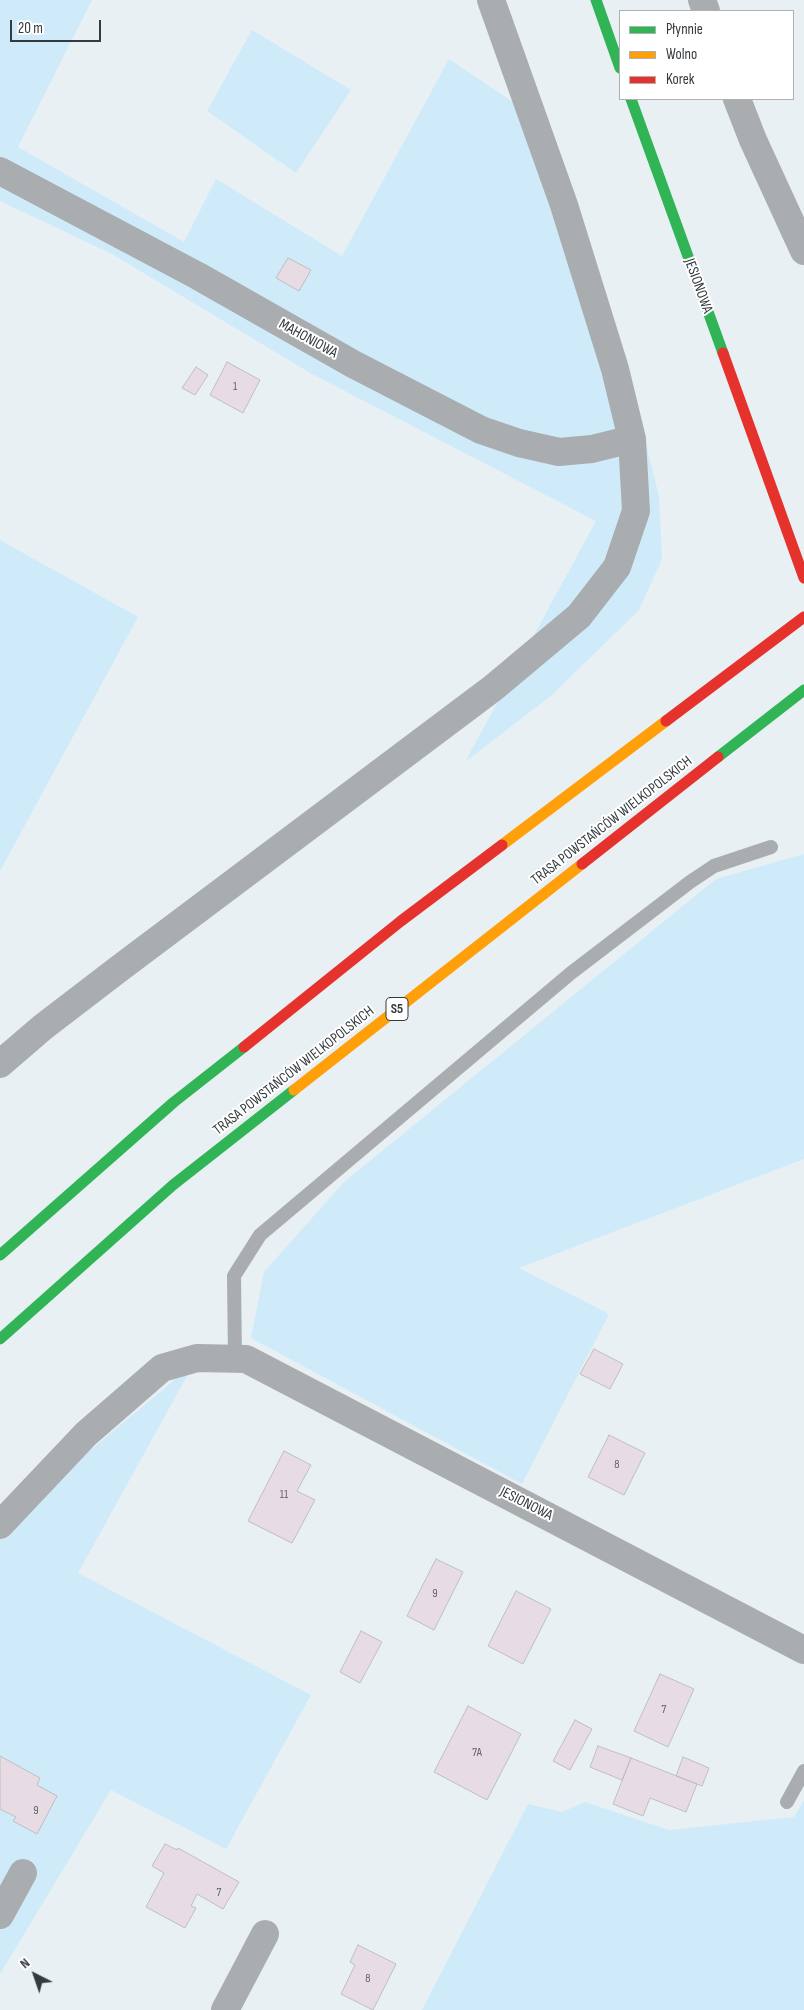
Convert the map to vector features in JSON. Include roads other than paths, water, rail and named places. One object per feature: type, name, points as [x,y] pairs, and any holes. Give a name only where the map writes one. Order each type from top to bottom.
[{"type":"main road","points":[[596,0],[619,65]]},
{"type":"main road","name":"JESIONOWA","points":[[631,100],[804,578]]},
{"type":"main road","points":[[0,1254],[174,1102],[401,921],[804,617]]},
{"type":"main road","name":"TRASA POWSTAŃCÓW WIELKOPOLSKICH","points":[[0,1339],[173,1185],[804,690]]},
{"type":"street","points":[[0,1064],[120,968],[493,688],[579,616],[617,567],[636,511],[632,439],[615,369],[564,205],[491,0]]},
{"type":"street","points":[[737,100],[753,140],[804,251]]},
{"type":"street","name":"MAHONIOWA","points":[[0,171],[198,276],[353,364],[481,430],[519,443],[559,452],[592,449],[632,439]]},
{"type":"street","points":[[0,1525],[86,1434],[162,1368],[197,1358],[241,1359]]},
{"type":"street","name":"JESIONOWA","points":[[241,1359],[804,1650]]},
{"type":"street","points":[[0,1915],[23,1874]]},
{"type":"street","points":[[225,2010],[265,1934]]},
{"type":"lane","points":[[241,1359],[234,1276],[260,1235],[572,973],[690,882],[714,866],[770,847]]},
{"type":"lane","points":[[787,1802],[804,1771]]}]
